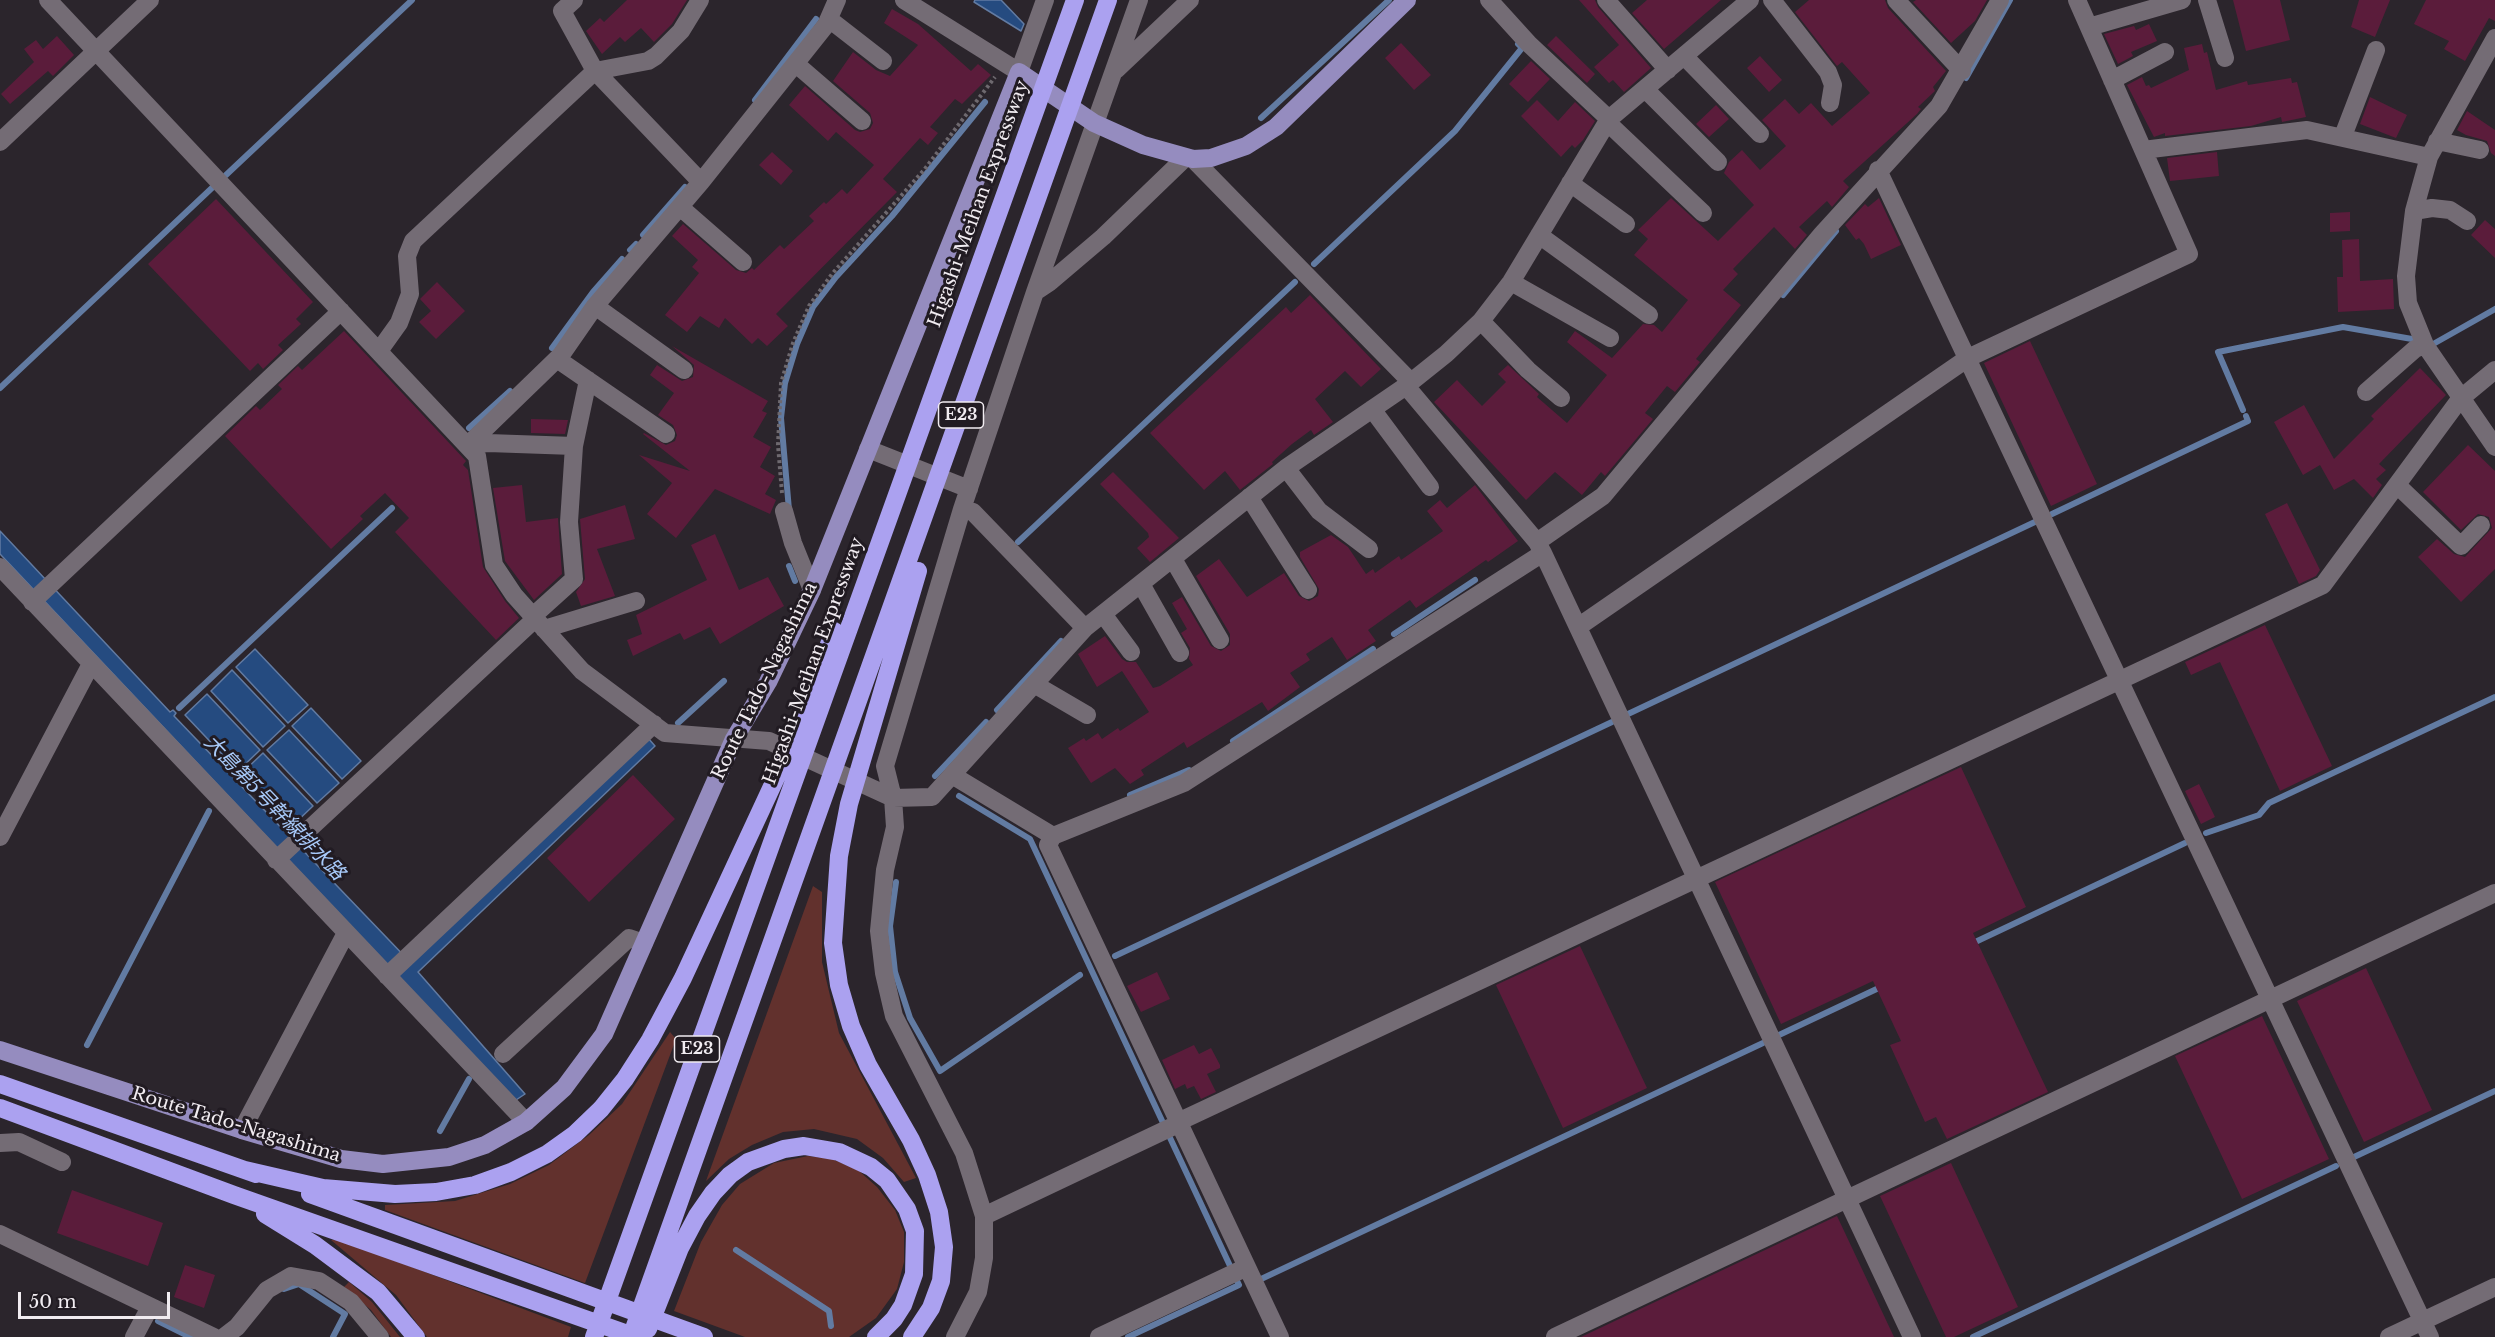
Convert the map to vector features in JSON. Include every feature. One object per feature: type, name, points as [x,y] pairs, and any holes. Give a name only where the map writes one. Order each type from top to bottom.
[{"type":"highway","name":"Higashi-Meihan Expressway","points":[[594,1337],[1075,0]]},
{"type":"highway","name":"E23","points":[[631,1337],[656,1289],[813,830],[1108,0]]},
{"type":"highway","points":[[244,1170],[342,1190],[395,1194],[436,1192],[475,1185],[547,1154],[575,1134],[601,1109],[650,1040],[684,978],[761,813],[794,739],[906,437],[944,365]]},
{"type":"highway","points":[[912,1337],[935,1299],[941,1281],[945,1247],[939,1212],[927,1175],[868,1065],[851,1026],[839,985],[832,943],[834,900],[849,804],[975,377]]},
{"type":"highway","points":[[0,1084],[704,1337]]},
{"type":"highway","points":[[0,1108],[234,1195],[636,1337]]},
{"type":"highway","points":[[645,1337],[656,1289],[697,1216],[730,1175],[766,1154],[804,1146],[823,1148],[856,1159],[887,1180],[907,1209],[915,1231],[916,1254],[910,1289],[894,1319],[876,1337]]},
{"type":"highway","points":[[234,1195],[315,1245],[378,1292],[416,1337]]},
{"type":"main road","points":[[1012,68],[1094,123],[1143,145],[1189,159],[1224,155],[1276,127],[1407,0]]},
{"type":"main road","name":"Route Tado-Nagashima","points":[[0,1050],[314,1153],[383,1164],[449,1157],[485,1145],[526,1122],[564,1088],[604,1034],[734,739],[768,682],[812,590],[868,449],[1012,68]]},
{"type":"street","points":[[48,0],[477,456],[494,565],[514,595],[582,671],[665,733],[769,741],[893,798],[932,797],[1085,628],[1286,468],[1408,384],[1480,321],[1511,282],[1608,121],[1750,0]]},
{"type":"street","points":[[0,142],[150,0]]},
{"type":"street","points":[[574,0],[562,10],[595,71],[701,182]]},
{"type":"street","points":[[379,351],[399,323],[410,294],[406,256],[413,241],[595,71],[648,61],[656,56],[681,31],[700,0]]},
{"type":"street","points":[[468,446],[557,359],[595,306],[701,182],[796,64],[829,20],[837,0]]},
{"type":"street","points":[[904,0],[1012,68],[1045,0]]},
{"type":"street","points":[[955,1337],[978,1292],[984,1258],[984,1216],[964,1153],[894,1016],[884,973],[879,931],[885,870],[895,827],[893,798],[885,766],[969,489],[1035,292],[1139,0]]},
{"type":"street","points":[[1113,74],[1190,0]]},
{"type":"street","points":[[1489,0],[1529,44],[1703,213]]},
{"type":"street","points":[[1606,0],[1668,70]]},
{"type":"street","points":[[1772,0],[1828,72],[1833,85],[1830,103]]},
{"type":"street","points":[[1896,0],[1962,71]]},
{"type":"street","points":[[1280,1337],[1244,1268],[1048,845],[1053,836],[1184,783],[1540,547],[1603,496],[1878,170],[1939,106],[1962,71],[2000,0]]},
{"type":"street","points":[[1578,627],[1968,358],[2189,254],[2077,0]]},
{"type":"street","points":[[2089,27],[2182,0]]},
{"type":"street","points":[[2206,0],[2225,57]]},
{"type":"street","points":[[829,20],[883,61]]},
{"type":"street","points":[[2493,48],[2433,149],[2414,211],[2406,276],[2408,303],[2425,345],[2495,447]]},
{"type":"street","points":[[2343,136],[2376,50]]},
{"type":"street","points":[[2112,80],[2165,52]]},
{"type":"street","points":[[1684,56],[1760,134]]},
{"type":"street","points":[[796,64],[862,121]]},
{"type":"street","points":[[1645,89],[1718,162]]},
{"type":"street","points":[[2143,150],[2307,130],[2433,149],[2480,150]]},
{"type":"street","points":[[1035,292],[1103,237],[1189,159],[1408,384],[1540,547],[1912,1337]]},
{"type":"street","points":[[1878,170],[2426,1329]]},
{"type":"street","points":[[1570,183],[1626,224]]},
{"type":"street","points":[[680,207],[743,262]]},
{"type":"street","points":[[2414,211],[2432,208],[2450,210],[2467,220]]},
{"type":"street","points":[[1539,235],[1649,315]]},
{"type":"street","points":[[1511,282],[1610,338]]},
{"type":"street","points":[[595,306],[684,370]]},
{"type":"street","points":[[35,600],[341,311]]},
{"type":"street","points":[[1480,321],[1528,370],[1561,398]]},
{"type":"street","points":[[2366,392],[2415,349],[2425,345]]},
{"type":"street","points":[[557,359],[666,434]]},
{"type":"street","points":[[984,1216],[2323,585],[2460,399],[2495,370]]},
{"type":"street","points":[[278,858],[537,621],[574,579],[569,522],[574,446],[588,380]]},
{"type":"street","points":[[1372,409],[1430,487]]},
{"type":"street","points":[[468,446],[488,443],[574,446]]},
{"type":"street","points":[[868,449],[969,489]]},
{"type":"street","points":[[1286,468],[1319,511],[1370,549]]},
{"type":"street","points":[[2397,485],[2461,546],[2481,525]]},
{"type":"street","points":[[1249,497],[1308,590]]},
{"type":"street","points":[[963,509],[973,512],[1085,628]]},
{"type":"street","points":[[784,511],[793,543],[812,590]]},
{"type":"street","points":[[1173,558],[1220,640]]},
{"type":"street","points":[[0,567],[35,600],[91,664],[278,858],[526,1122]]},
{"type":"street","points":[[1141,584],[1180,653]]},
{"type":"street","points":[[537,621],[636,602]]},
{"type":"street","points":[[1103,614],[1131,652]]},
{"type":"street","points":[[0,837],[91,664]]},
{"type":"street","points":[[1034,684],[1087,715]]},
{"type":"street","points":[[388,974],[654,724]]},
{"type":"street","points":[[952,775],[1053,836]]},
{"type":"street","points":[[1555,1337],[2495,893]]},
{"type":"street","points":[[242,1130],[346,933]]},
{"type":"street","points":[[503,1054],[629,938],[644,943]]},
{"type":"street","points":[[0,1143],[19,1142],[62,1162]]},
{"type":"street","points":[[0,1234],[214,1337]]},
{"type":"street","points":[[1100,1337],[1244,1268]]},
{"type":"street","points":[[224,1337],[237,1327],[267,1290],[291,1276],[319,1281],[351,1302],[380,1337]]},
{"type":"street","points":[[2389,1337],[2426,1329],[2495,1287]]},
{"type":"street","points":[[134,1337],[150,1306]]},
{"type":"path","points":[[784,511],[778,445],[781,383],[793,343],[809,306],[832,274],[1012,68]]},
{"type":"shaded area","points":[[813,886],[822,892],[822,962],[839,1033],[916,1178],[904,1182],[883,1158],[857,1139],[814,1129],[783,1132],[752,1145],[729,1159],[706,1181]]},
{"type":"shaded area","points":[[670,1032],[676,1039],[585,1283],[385,1210],[385,1205],[455,1201],[510,1184],[549,1165],[589,1135],[622,1104]]},
{"type":"shaded area","points":[[808,1156],[832,1159],[858,1170],[877,1187],[895,1210],[904,1232],[904,1262],[897,1289],[876,1318],[849,1337],[745,1337],[674,1311],[701,1242],[722,1205],[740,1184],[774,1163]]},
{"type":"shaded area","points":[[331,1240],[340,1240],[571,1327],[568,1337],[427,1337],[396,1295]]},
{"type":"shaded area","points":[[349,1282],[372,1302],[400,1337],[391,1337],[371,1310],[344,1287]]},
{"type":"water","points":[[975,0],[1001,0],[1024,24],[1021,31],[974,2]]},
{"type":"water","points":[[0,531],[170,712],[173,710],[176,713],[174,716],[411,963],[648,738],[655,746],[418,972],[525,1094],[516,1100],[493,1077],[0,554]]},
{"type":"water","points":[[255,649],[308,705],[288,723],[236,667]]},
{"type":"water","points":[[232,670],[285,726],[263,747],[211,691]]},
{"type":"water","points":[[207,694],[260,750],[238,771],[185,715]]},
{"type":"water","points":[[311,708],[361,761],[342,779],[292,726]]},
{"type":"water","points":[[289,730],[339,783],[317,803],[267,750]]},
{"type":"water","points":[[263,753],[313,806],[291,827],[241,774]]},
{"type":"building","points":[[627,0],[687,0],[672,24],[654,42],[641,28],[625,42],[620,37],[602,54],[586,31],[600,18],[604,22]]},
{"type":"building","points":[[1579,0],[1595,0],[1598,7],[1651,68],[1624,92],[1613,80],[1609,83],[1594,67],[1619,45]]},
{"type":"building","points":[[1647,0],[1721,0],[1664,49],[1632,13]]},
{"type":"building","points":[[1809,0],[1885,0],[1888,8],[1946,71],[1933,87],[1935,91],[1918,107],[1921,109],[1917,114],[1843,181],[1849,187],[1832,207],[1827,201],[1799,227],[1807,235],[1795,249],[1774,227],[1733,269],[1738,274],[1723,290],[1741,305],[1696,359],[1700,362],[1675,392],[1667,386],[1645,413],[1653,419],[1605,476],[1601,472],[1582,495],[1555,472],[1526,500],[1434,402],[1457,380],[1482,406],[1506,382],[1498,374],[1508,365],[1539,394],[1537,397],[1567,423],[1607,375],[1567,342],[1575,331],[1612,358],[1643,324],[1654,325],[1662,332],[1688,300],[1634,255],[1648,239],[1638,230],[1671,198],[1718,241],[1754,205],[1724,173],[1729,162],[1742,150],[1760,170],[1786,146],[1762,120],[1785,99],[1799,114],[1811,103],[1832,126],[1870,93],[1842,62],[1837,66],[1795,12]]},
{"type":"building","points":[[1916,0],[1987,0],[1975,21],[1951,43],[1913,2]]},
{"type":"building","points":[[2233,0],[2280,0],[2290,40],[2246,51]]},
{"type":"building","points":[[2359,0],[2390,0],[2375,37],[2351,27]]},
{"type":"building","points":[[2426,0],[2495,0],[2495,21],[2489,18],[2465,61],[2444,49],[2449,41],[2414,24]]},
{"type":"building","points":[[892,9],[918,24],[971,71],[978,64],[991,75],[962,104],[955,99],[930,127],[938,133],[928,145],[920,138],[883,179],[897,192],[776,314],[788,326],[767,346],[758,338],[752,344],[725,318],[719,328],[700,316],[687,332],[665,315],[699,273],[692,267],[698,260],[672,236],[683,224],[736,270],[746,273],[752,268],[754,270],[780,245],[784,249],[814,221],[809,216],[824,202],[826,204],[842,189],[847,194],[874,165],[836,132],[828,141],[789,105],[805,86],[855,130],[860,132],[870,129],[873,123],[870,113],[833,81],[853,52],[876,70],[890,76],[918,45],[884,23]]},
{"type":"building","points":[[2149,24],[2157,41],[2131,52],[2133,56],[2118,64],[2104,34],[2134,26],[2136,30]]},
{"type":"building","points":[[57,36],[74,55],[53,76],[48,71],[10,104],[1,94],[34,62],[24,49],[36,40],[43,49]]},
{"type":"building","points":[[1556,36],[1595,74],[1587,83],[1547,45]]},
{"type":"building","points":[[1401,43],[1431,75],[1414,90],[1385,58]]},
{"type":"building","points":[[2202,44],[2204,53],[2207,52],[2216,90],[2247,81],[2248,85],[2291,78],[2292,83],[2297,82],[2306,117],[2282,122],[2281,117],[2251,126],[2165,136],[2165,133],[2154,137],[2127,85],[2142,77],[2146,86],[2149,85],[2151,88],[2189,70],[2184,48]]},
{"type":"building","points":[[1760,56],[1782,80],[1769,92],[1747,68]]},
{"type":"building","points":[[1531,61],[1550,79],[1528,102],[1509,84]]},
{"type":"building","points":[[2370,97],[2407,115],[2396,138],[2360,124]]},
{"type":"building","points":[[1537,100],[1558,121],[1575,102],[1595,121],[1583,140],[1575,148],[1572,145],[1561,157],[1521,116]]},
{"type":"building","points":[[1716,105],[1729,119],[1709,137],[1696,124]]},
{"type":"building","points":[[2467,111],[2495,130],[2495,156],[2491,153],[2487,141],[2457,130]]},
{"type":"building","points":[[772,152],[793,171],[781,185],[759,165]]},
{"type":"building","points":[[2217,152],[2219,176],[2170,181],[2167,158]]},
{"type":"building","points":[[1879,198],[1901,245],[1871,259],[1864,244],[1859,238],[1856,240],[1845,225],[1865,204],[1868,207]]},
{"type":"building","points":[[216,199],[313,302],[296,319],[301,324],[278,345],[283,350],[263,369],[258,363],[250,371],[148,264]]},
{"type":"building","points":[[2350,212],[2350,231],[2330,232],[2330,213]]},
{"type":"building","points":[[2485,220],[2495,229],[2495,258],[2471,235]]},
{"type":"building","points":[[2359,239],[2360,281],[2393,279],[2394,309],[2338,312],[2337,277],[2343,277],[2342,240]]},
{"type":"building","points":[[437,282],[465,311],[436,339],[419,322],[431,311],[420,299]]},
{"type":"building","points":[[1310,295],[1381,369],[1361,387],[1345,371],[1315,399],[1333,422],[1314,435],[1311,430],[1240,490],[1225,471],[1204,490],[1150,433],[1286,307],[1291,313]]},
{"type":"building","points":[[344,331],[466,461],[463,465],[468,470],[483,567],[519,618],[496,640],[395,532],[409,518],[385,493],[360,516],[363,519],[331,549],[225,436],[256,406],[260,410],[282,389],[278,385],[298,366],[302,370]]},
{"type":"building","points":[[2030,341],[2097,484],[2051,506],[1984,363]]},
{"type":"building","points":[[672,346],[768,401],[762,411],[767,413],[753,437],[771,447],[760,467],[775,476],[765,494],[776,500],[770,514],[715,489],[676,538],[647,514],[672,483],[639,455],[690,471],[643,434],[666,445],[675,441],[677,435],[673,425],[658,415],[674,393],[650,375],[657,365],[682,381],[693,377],[694,365]]},
{"type":"building","points":[[2420,368],[2446,395],[2379,464],[2386,470],[2376,479],[2382,485],[2373,498],[2354,479],[2334,490],[2320,465],[2303,475],[2274,422],[2304,405],[2334,459],[2374,419],[2371,416]]},
{"type":"building","points":[[531,419],[568,420],[565,434],[531,433]]},
{"type":"building","points":[[2468,445],[2495,471],[2495,569],[2461,602],[2418,557],[2437,539],[2454,554],[2465,557],[2492,528],[2489,517],[2478,514],[2461,530],[2423,492]]},
{"type":"building","points":[[1113,472],[1179,538],[1150,562],[1137,548],[1149,537],[1148,533],[1100,484]]},
{"type":"building","points":[[522,485],[526,522],[558,518],[562,574],[534,600],[505,561],[493,488]]},
{"type":"building","points":[[1475,485],[1518,541],[1416,608],[1410,600],[1368,630],[1376,641],[1347,660],[1332,637],[1306,654],[1310,660],[1290,673],[1300,687],[1268,711],[1262,702],[1187,748],[1184,742],[1141,770],[1144,775],[1130,784],[1115,768],[1091,783],[1068,748],[1098,733],[1102,739],[1118,728],[1120,731],[1149,712],[1122,671],[1097,687],[1078,654],[1105,636],[1122,659],[1127,662],[1136,662],[1153,688],[1160,686],[1193,665],[1189,659],[1190,648],[1181,633],[1187,629],[1172,603],[1182,597],[1211,646],[1221,651],[1230,645],[1230,634],[1196,576],[1219,559],[1247,597],[1284,573],[1299,596],[1309,601],[1318,596],[1319,589],[1300,557],[1300,552],[1331,535],[1348,547],[1366,574],[1373,569],[1375,573],[1399,556],[1401,560],[1443,531],[1427,511],[1440,500],[1447,508]]},
{"type":"building","points":[[2287,503],[2320,570],[2316,576],[2299,584],[2265,514]]},
{"type":"building","points":[[625,505],[635,539],[597,549],[615,596],[581,606],[576,592],[585,579],[580,519]]},
{"type":"building","points":[[715,534],[739,590],[768,577],[784,606],[720,644],[710,627],[684,640],[680,633],[633,656],[627,640],[642,634],[636,615],[707,580],[691,545]]},
{"type":"building","points":[[2265,625],[2332,766],[2280,791],[2220,662],[2191,675],[2185,662]]},
{"type":"building","points":[[1961,767],[2026,907],[1973,933],[2048,1092],[1947,1139],[1936,1117],[1925,1122],[1890,1045],[1901,1041],[1873,981],[1781,1024],[1715,882]]},
{"type":"building","points":[[633,775],[675,819],[589,902],[547,858]]},
{"type":"building","points":[[2199,784],[2215,817],[2201,824],[2185,791]]},
{"type":"building","points":[[1580,946],[1647,1088],[1563,1128],[1496,985]]},
{"type":"building","points":[[2366,968],[2432,1110],[2364,1142],[2297,1001]]},
{"type":"building","points":[[1157,972],[1170,999],[1141,1012],[1127,986]]},
{"type":"building","points":[[2262,1016],[2329,1159],[2242,1199],[2175,1056]]},
{"type":"building","points":[[1194,1045],[1199,1054],[1211,1048],[1220,1065],[1220,1068],[1207,1074],[1216,1092],[1201,1099],[1194,1086],[1187,1089],[1185,1084],[1175,1089],[1162,1060]]},
{"type":"building","points":[[1951,1163],[2018,1307],[1954,1337],[1946,1337],[1880,1196]]},
{"type":"building","points":[[72,1190],[163,1223],[148,1266],[57,1233]]},
{"type":"building","points":[[1837,1216],[1894,1337],[1581,1337]]},
{"type":"building","points":[[185,1265],[215,1275],[204,1308],[174,1297]]},
{"type":"waterway","points":[[226,175],[412,0]]},
{"type":"waterway","points":[[1261,118],[1389,0]]},
{"type":"waterway","points":[[1966,78],[2010,0]]},
{"type":"waterway","points":[[755,100],[816,19]]},
{"type":"waterway","points":[[1314,264],[1455,131],[1522,48],[1518,44]]},
{"type":"waterway","points":[[789,510],[781,418],[785,383],[797,344],[813,307],[836,277],[892,216],[985,102]]},
{"type":"waterway","points":[[0,388],[214,186]]},
{"type":"waterway","points":[[643,235],[685,187]]},
{"type":"waterway","points":[[1783,295],[1836,231]]},
{"type":"waterway","points":[[630,250],[636,244]]},
{"type":"waterway","points":[[552,348],[593,292],[622,259]]},
{"type":"waterway","points":[[1018,542],[1295,282]]},
{"type":"waterway","points":[[2435,343],[2495,309]]},
{"type":"waterway","points":[[2243,410],[2218,352],[2343,327],[2412,339]]},
{"type":"waterway","points":[[469,428],[510,391]]},
{"type":"waterway","points":[[2052,514],[2248,421],[2246,416]]},
{"type":"waterway","points":[[179,708],[392,508]]},
{"type":"waterway","points":[[1628,714],[2037,521]]},
{"type":"waterway","points":[[789,566],[795,581]]},
{"type":"waterway","points":[[1394,634],[1475,580]]},
{"type":"waterway","points":[[997,710],[1061,641]]},
{"type":"waterway","points":[[1233,741],[1373,649]]},
{"type":"waterway","points":[[678,723],[724,681]]},
{"type":"waterway","points":[[2206,833],[2259,815],[2269,803],[2495,697]]},
{"type":"waterway","points":[[935,776],[986,722]]},
{"type":"waterway","points":[[1115,956],[1612,722]]},
{"type":"waterway","points":[[1130,795],[1189,770]]},
{"type":"waterway","points":[[959,796],[1030,839],[1239,1285],[1128,1337]]},
{"type":"waterway","points":[[87,1045],[209,811]]},
{"type":"waterway","points":[[1971,944],[2185,843]]},
{"type":"waterway","points":[[896,882],[890,926],[895,972],[910,1018],[940,1071],[1080,975]]},
{"type":"waterway","points":[[1779,1035],[1883,986]]},
{"type":"waterway","points":[[1259,1280],[1763,1043]]},
{"type":"waterway","points":[[440,1131],[469,1079]]},
{"type":"waterway","points":[[2354,1157],[2495,1091]]},
{"type":"waterway","points":[[1973,1337],[2336,1166]]},
{"type":"waterway","name":"大島第5号幹線排水路","points":[[736,1250],[829,1311],[831,1326]]},
{"type":"waterway","points":[[284,1289],[299,1284],[345,1314],[333,1337]]},
{"type":"waterway","points":[[158,1321],[190,1337]]}]
